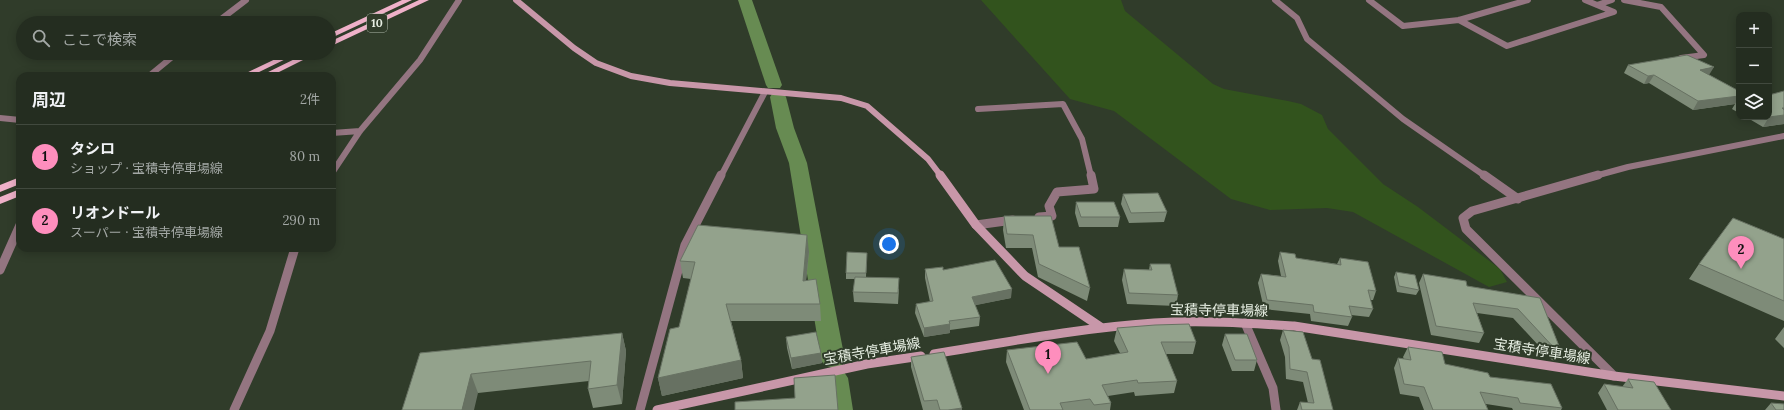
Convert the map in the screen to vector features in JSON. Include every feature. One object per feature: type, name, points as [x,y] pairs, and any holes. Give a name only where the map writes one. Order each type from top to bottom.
[{"type":"main road","name":"10","points":[[336,34],[408,0]]},
{"type":"main road","name":"10","points":[[336,42],[425,0]]},
{"type":"main road","points":[[253,72],[279,60]]},
{"type":"main road","points":[[273,72],[298,60]]},
{"type":"main road","points":[[0,189],[16,182]]},
{"type":"main road","points":[[0,201],[16,194]]},
{"type":"street","points":[[225,16],[246,0]]},
{"type":"street","points":[[336,167],[360,131],[420,60],[459,0]]},
{"type":"street","points":[[516,0],[574,48],[596,63],[631,76],[670,83],[842,98],[866,106],[928,159],[976,225],[1025,276],[1102,328]]},
{"type":"street","points":[[1275,0],[1297,18],[1307,39],[1403,119],[1518,199]]},
{"type":"street","points":[[1369,0],[1403,26],[1459,20],[1528,0]]},
{"type":"street","points":[[1459,20],[1507,46],[1614,12],[1585,0]]},
{"type":"street","points":[[1597,5],[1612,0]]},
{"type":"street","points":[[1624,0],[1661,7],[1704,54],[1675,59]]},
{"type":"street","points":[[154,72],[168,60]]},
{"type":"street","points":[[640,410],[685,245],[765,92]]},
{"type":"street","points":[[976,225],[1052,216],[1048,206],[1057,192],[1094,189],[1082,140],[1063,104],[978,109]]},
{"type":"street","points":[[0,118],[16,120]]},
{"type":"street","points":[[336,132],[360,131]]},
{"type":"street","points":[[1614,376],[1466,229],[1463,218],[1472,211],[1628,167],[1784,136]]},
{"type":"street","points":[[0,270],[16,234]]},
{"type":"street","points":[[234,410],[270,331],[295,252]]},
{"type":"street","name":"宝積寺停車場線","points":[[657,410],[867,364],[1102,328],[1154,323],[1245,323],[1294,326],[1614,376],[1784,396]]},
{"type":"street","points":[[1245,323],[1273,388],[1276,410]]},
{"type":"green space","points":[[981,0],[1121,0],[1125,11],[1213,84],[1224,89],[1301,104],[1322,115],[1328,129],[1383,184],[1418,207],[1500,269],[1507,282],[1489,287],[1353,212],[1327,208],[1270,210],[1231,199],[1114,111],[1070,99]]},
{"type":"building","points":[[1687,55],[1714,67],[1700,70],[1736,89],[1736,96],[1698,101],[1654,75],[1648,76],[1628,65]]},
{"type":"building","points":[[1784,91],[1784,108],[1782,108],[1784,110],[1784,115],[1772,117],[1772,94]]},
{"type":"building","points":[[1158,193],[1167,212],[1131,213],[1123,194]]},
{"type":"building","points":[[1076,202],[1114,202],[1120,217],[1081,217]]},
{"type":"building","points":[[1004,216],[1051,216],[1059,247],[1079,247],[1090,288],[1039,264],[1033,235],[1007,234]]},
{"type":"building","points":[[1733,218],[1784,239],[1784,301],[1699,264]]},
{"type":"building","points":[[698,225],[807,235],[803,281],[816,279],[820,304],[726,304],[741,360],[658,378],[670,329],[679,327],[695,262],[680,261]]},
{"type":"building","points":[[847,252],[867,253],[866,273],[846,273]]},
{"type":"building","points":[[1280,252],[1295,254],[1296,258],[1341,265],[1340,258],[1368,262],[1376,291],[1368,290],[1373,309],[1349,306],[1352,317],[1314,312],[1313,305],[1267,300],[1261,274],[1286,277]]},
{"type":"building","points":[[995,260],[1012,289],[972,297],[980,317],[949,321],[950,324],[924,328],[916,304],[933,301],[925,269],[943,267],[943,270]]},
{"type":"building","points":[[1150,264],[1170,264],[1178,295],[1129,293],[1124,269],[1152,270]]},
{"type":"building","points":[[1396,272],[1415,275],[1419,290],[1399,286]]},
{"type":"building","points":[[1423,274],[1466,281],[1467,286],[1540,298],[1561,351],[1557,351],[1518,309],[1473,303],[1484,333],[1436,326]]},
{"type":"building","points":[[855,277],[899,278],[898,293],[853,292]]},
{"type":"building","points":[[1189,324],[1196,342],[1161,342],[1177,381],[1138,383],[1137,380],[1102,385],[1111,403],[1094,405],[1090,399],[1060,403],[1063,410],[1030,410],[1007,350],[1077,342],[1086,359],[1128,352],[1117,328]]},
{"type":"building","points":[[1283,330],[1303,332],[1312,359],[1320,360],[1333,410],[1302,410],[1300,402],[1314,403],[1307,372],[1290,369],[1289,347]]},
{"type":"building","points":[[816,332],[821,353],[791,358],[786,337]]},
{"type":"building","points":[[622,333],[617,385],[588,389],[591,361],[471,374],[462,410],[402,410],[420,353]]},
{"type":"building","points":[[1225,334],[1247,334],[1257,360],[1235,360]]},
{"type":"building","points":[[1408,347],[1442,352],[1445,364],[1488,373],[1490,377],[1551,384],[1562,408],[1520,403],[1518,398],[1480,392],[1488,410],[1433,410],[1424,387],[1404,384],[1398,358],[1411,360]]},
{"type":"building","points":[[944,352],[962,408],[940,410],[937,400],[924,401],[911,357]]},
{"type":"building","points":[[835,375],[838,410],[735,410],[735,402],[795,398],[794,378]]},
{"type":"building","points":[[1628,379],[1654,382],[1671,410],[1618,410],[1604,384],[1633,388]]},
{"type":"building","points":[[1771,403],[1784,404],[1784,410],[1776,410]]},
{"type":"waterway","points":[[745,0],[774,85]]},
{"type":"waterway","points":[[778,97],[785,128],[798,163],[833,360]]},
{"type":"waterway","points":[[836,378],[841,410]]},
{"type":"place","name":"リオンドール","points":[[1741,269]]},
{"type":"place","name":"タシロ","points":[[1048,374]]}]
